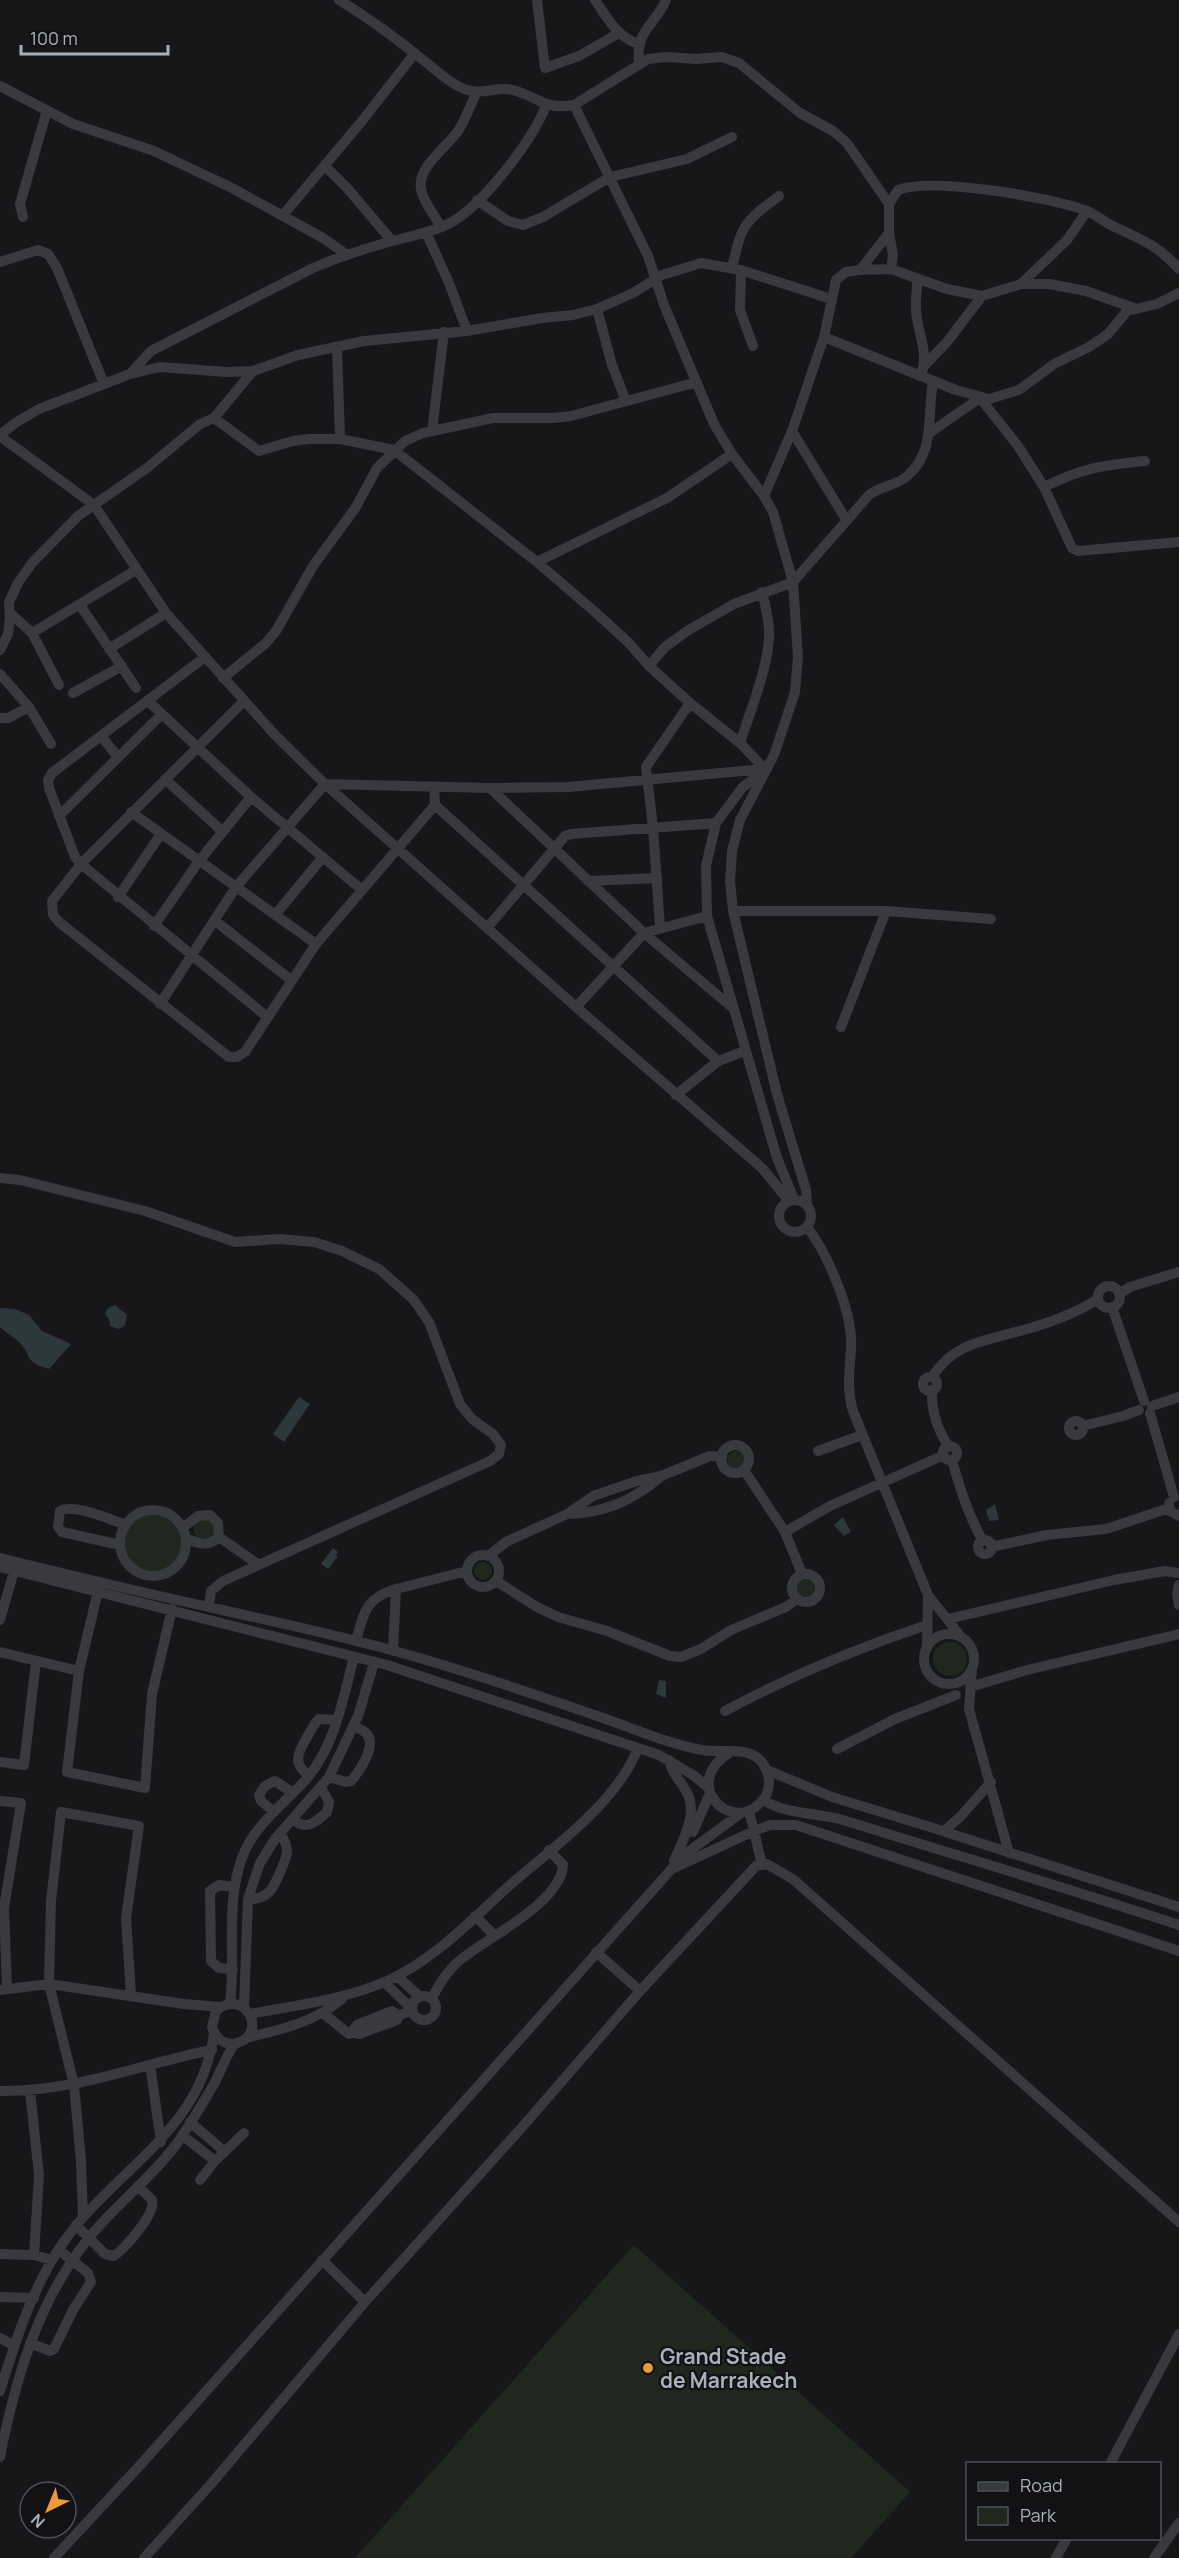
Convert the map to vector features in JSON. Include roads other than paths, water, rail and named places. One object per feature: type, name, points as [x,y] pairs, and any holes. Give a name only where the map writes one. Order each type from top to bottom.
[{"type":"street","points":[[339,0],[415,53],[449,81],[477,92],[507,88],[546,105],[574,105],[639,63],[666,57],[696,60],[722,57],[739,63],[800,113],[833,131],[847,143],[889,204]]},
{"type":"street","points":[[537,0],[545,68],[579,56],[619,33]]},
{"type":"street","points":[[596,0],[619,33],[627,40],[639,44]]},
{"type":"street","points":[[639,63],[639,44],[644,30],[666,0]]},
{"type":"street","points":[[283,215],[415,53]]},
{"type":"street","points":[[0,86],[73,124],[154,151],[252,198],[346,255]]},
{"type":"street","points":[[441,227],[422,194],[420,187],[422,178],[427,168],[459,129],[477,92]]},
{"type":"street","points":[[130,374],[151,351],[247,300],[346,255],[426,232],[461,217],[517,155],[541,121],[546,105]]},
{"type":"street","points":[[574,105],[648,256],[654,279],[714,424],[773,512],[793,582],[798,657],[795,692],[774,755],[740,820],[732,851],[730,882],[733,911],[777,1094],[812,1216],[807,1227],[802,1231],[793,1232],[781,1224],[780,1211],[791,1200]]},
{"type":"street","points":[[23,217],[20,204],[46,110]]},
{"type":"street","points":[[477,201],[508,221],[523,225],[543,217],[610,177],[680,161],[732,137]]},
{"type":"street","points":[[325,166],[348,189],[392,241]]},
{"type":"street","points":[[891,270],[893,255],[889,233],[889,204],[898,190],[916,185],[968,188],[1087,211],[1164,252],[1179,269]]},
{"type":"street","points":[[753,346],[740,310],[737,269],[745,224],[779,196]]},
{"type":"street","points":[[1021,284],[1067,240],[1087,211]]},
{"type":"street","points":[[426,232],[467,331]]},
{"type":"street","points":[[860,270],[889,233]]},
{"type":"street","points":[[0,262],[39,250],[48,254],[57,268],[105,384]]},
{"type":"street","points":[[807,1204],[791,1200],[762,1168],[676,1095],[325,784],[274,734],[166,613],[94,505],[0,436],[15,423],[39,409],[130,374],[160,367],[227,372],[253,371],[298,356],[363,341],[467,331],[573,315],[597,309],[633,294],[654,279],[701,262],[737,269],[831,299]]},
{"type":"street","points":[[764,496],[792,432],[824,337],[836,280],[846,272],[891,270],[947,289],[982,296],[1021,284],[1068,287],[1109,298],[1134,308]]},
{"type":"street","points":[[917,279],[915,307],[923,340],[923,370]]},
{"type":"street","points":[[824,337],[923,370],[933,381],[980,398],[989,399],[1019,390],[1054,364],[1102,338],[1127,311],[1157,304],[1179,293]]},
{"type":"street","points":[[923,370],[982,296]]},
{"type":"street","points":[[597,309],[612,365],[626,401]]},
{"type":"street","points":[[432,431],[444,332]]},
{"type":"street","points":[[337,348],[340,440]]},
{"type":"street","points":[[0,650],[8,633],[6,606],[18,583],[33,563],[78,516],[156,462],[201,424],[214,418],[253,371]]},
{"type":"street","points":[[649,666],[665,647],[687,630],[734,604],[793,582],[877,489],[894,484],[906,477],[921,460],[928,446],[929,404],[933,381]]},
{"type":"street","points":[[223,678],[266,643],[276,631],[313,566],[356,507],[377,468],[394,450],[414,436],[493,418],[571,416],[697,382]]},
{"type":"street","points":[[928,434],[980,398]]},
{"type":"street","points":[[980,398],[1018,446],[1044,487],[1074,550],[1179,542]]},
{"type":"street","points":[[214,418],[259,451],[293,441],[340,440],[394,450],[537,562],[628,642],[649,666],[690,703],[740,743],[765,769]]},
{"type":"street","points":[[792,432],[847,521]]},
{"type":"street","points":[[537,562],[667,498],[732,454]]},
{"type":"street","points":[[1044,487],[1076,471],[1145,460]]},
{"type":"street","points":[[32,633],[136,570]]},
{"type":"street","points":[[740,743],[762,675],[769,637],[762,592]]},
{"type":"street","points":[[6,606],[32,633],[59,685]]},
{"type":"street","points":[[80,606],[136,688]]},
{"type":"street","points":[[109,649],[166,613]]},
{"type":"street","points":[[205,657],[52,773],[48,780],[49,788],[81,864],[118,897],[266,1016]]},
{"type":"street","points":[[73,693],[122,666]]},
{"type":"street","points":[[0,674],[29,707],[51,744]]},
{"type":"street","points":[[148,700],[251,797],[362,890]]},
{"type":"street","points":[[244,701],[81,864],[54,898],[51,906],[53,915],[225,1055],[233,1057],[245,1052],[266,1016],[316,944],[435,805]]},
{"type":"street","points":[[660,927],[654,827],[647,780],[647,763],[690,703]]},
{"type":"street","points":[[0,718],[8,717],[29,707]]},
{"type":"street","points":[[59,816],[162,714]]},
{"type":"street","points":[[101,736],[118,757]]},
{"type":"street","points":[[325,784],[568,788],[765,769]]},
{"type":"street","points":[[765,769],[742,788],[716,823],[706,866],[707,916],[745,1051],[791,1200]]},
{"type":"street","points":[[165,779],[222,831]]},
{"type":"street","points":[[160,1004],[236,887],[325,784]]},
{"type":"street","points":[[434,787],[435,805],[718,1061]]},
{"type":"street","points":[[490,788],[644,933],[734,1009]]},
{"type":"street","points":[[154,926],[199,861],[251,797]]},
{"type":"street","points":[[131,812],[316,944]]},
{"type":"street","points":[[487,928],[565,836],[716,823]]},
{"type":"street","points":[[118,897],[161,834]]},
{"type":"street","points":[[275,915],[323,857]]},
{"type":"street","points":[[588,881],[657,878]]},
{"type":"street","points":[[733,911],[886,911],[991,919]]},
{"type":"street","points":[[841,1027],[886,911]]},
{"type":"street","points":[[576,1007],[644,933],[707,916]]},
{"type":"street","points":[[214,920],[291,980]]},
{"type":"street","points":[[676,1095],[718,1061],[745,1051]]},
{"type":"street","points":[[0,1178],[20,1180],[145,1212],[235,1242],[279,1239],[314,1242],[342,1251],[378,1269],[413,1299],[429,1322],[460,1404],[472,1419],[493,1434],[501,1445],[499,1454],[490,1461],[223,1581],[211,1591],[209,1607]]},
{"type":"street","points":[[807,1227],[832,1266],[848,1323],[852,1345],[847,1381],[848,1396],[862,1435],[928,1595],[972,1648],[974,1655],[969,1709],[1009,1853]]},
{"type":"street","points":[[1119,1294],[1130,1287],[1179,1272]]},
{"type":"street","points":[[1106,1286],[1114,1287],[1119,1294],[1118,1302],[1112,1307],[1103,1306],[1098,1299],[1099,1291],[1106,1286]]},
{"type":"street","points":[[1098,1299],[1087,1306],[1044,1323],[974,1343],[947,1359],[932,1377],[937,1382],[932,1390],[934,1414],[940,1433],[967,1509],[987,1544],[1106,1529],[1169,1508],[1177,1497],[1112,1307]]},
{"type":"street","points":[[1082,1426],[1123,1416],[1179,1397]]},
{"type":"street","points":[[818,1451],[862,1435]]},
{"type":"street","points":[[740,1446],[749,1457],[744,1470],[731,1473],[723,1467],[722,1457],[726,1449],[740,1446]]},
{"type":"street","points":[[785,1532],[830,1506],[948,1454]]},
{"type":"street","points":[[488,1556],[499,1566],[496,1581],[488,1587],[478,1587],[470,1581],[467,1571],[473,1558],[488,1556],[506,1542],[567,1514],[593,1496],[637,1481],[661,1476],[710,1456],[722,1457]]},
{"type":"street","points":[[744,1470],[785,1532],[802,1574]]},
{"type":"street","points":[[567,1514],[589,1514],[626,1502],[661,1476]]},
{"type":"street","points":[[1169,1508],[1173,1515],[1179,1516]]},
{"type":"street","points":[[120,1545],[62,1532],[58,1527],[60,1511],[65,1509],[84,1511],[126,1525]]},
{"type":"street","points":[[153,1510],[163,1512],[173,1517],[182,1528],[187,1539],[184,1557],[177,1566],[162,1575],[147,1575],[131,1567],[123,1556],[120,1545],[121,1534],[126,1525],[142,1512],[153,1510]]},
{"type":"street","points":[[182,1528],[198,1516],[208,1515],[215,1518],[218,1524],[219,1537]]},
{"type":"street","points":[[219,1537],[259,1565]]},
{"type":"street","points":[[187,1539],[210,1544],[219,1537]]},
{"type":"street","points":[[126,1588],[131,1567]]},
{"type":"street","points":[[1,1568],[126,1588],[393,1651],[536,1694],[667,1740],[702,1750],[744,1752],[758,1758],[767,1770],[770,1785],[764,1800],[684,1855],[671,1869],[143,2462],[54,2558]]},
{"type":"street","points":[[1,1568],[172,1609],[374,1663],[638,1748],[669,1760],[709,1790],[717,1804],[728,1811],[745,1812]]},
{"type":"street","points":[[948,1619],[1114,1580],[1177,1569]]},
{"type":"street","points":[[0,1620],[14,1571]]},
{"type":"street","points":[[356,1641],[367,1606],[383,1593],[467,1571]]},
{"type":"street","points":[[496,1581],[537,1607],[558,1617],[607,1631],[670,1656],[681,1657],[701,1649],[731,1630],[786,1607],[797,1599],[810,1601],[820,1591],[816,1578],[802,1574]]},
{"type":"street","points":[[797,1599],[792,1591],[793,1583],[802,1574]]},
{"type":"street","points":[[158,1595],[162,1575]]},
{"type":"street","points":[[1179,1585],[1177,1594],[1179,1605]]},
{"type":"street","points":[[393,1651],[396,1589]]},
{"type":"street","points":[[98,1591],[79,1671],[67,1772],[145,1788],[152,1694],[172,1609]]},
{"type":"street","points":[[928,1595],[925,1655],[927,1669],[936,1680],[950,1684],[963,1679],[972,1668]]},
{"type":"street","points":[[724,1711],[784,1679],[927,1625]]},
{"type":"street","points":[[927,1648],[932,1641],[946,1634],[962,1638]]},
{"type":"street","points":[[970,1687],[1027,1670],[1179,1634]]},
{"type":"street","points":[[0,1652],[79,1671]]},
{"type":"street","points":[[17,2390],[0,2389],[13,2345],[52,2260],[79,2221],[161,2142],[189,2103],[203,2074],[212,2050],[214,2032],[212,2021],[226,2005],[233,1969],[233,1887],[243,1856],[255,1831],[309,1775],[333,1736],[354,1658]]},
{"type":"street","points":[[0,1762],[24,1765],[36,1661]]},
{"type":"street","points":[[246,2038],[252,2027],[247,2011],[248,1899],[260,1863],[280,1833],[329,1777],[354,1726],[374,1663]]},
{"type":"street","points":[[347,1683],[367,1689]]},
{"type":"street","points":[[943,1683],[969,1709]]},
{"type":"street","points":[[837,1749],[895,1719],[956,1695]]},
{"type":"street","points":[[309,1775],[302,1771],[297,1763],[301,1747],[320,1719],[337,1720]]},
{"type":"street","points":[[329,1777],[346,1782],[351,1781],[358,1773],[367,1754],[369,1738],[366,1733],[354,1726]]},
{"type":"street","points":[[0,1801],[21,1803],[3,1908],[3,1990],[49,1984],[184,2004],[226,2005],[247,2011],[345,1997],[397,1976],[444,1946],[597,1807],[633,1761],[638,1748]]},
{"type":"street","points":[[684,1855],[709,1790],[709,1773],[717,1761],[729,1753]]},
{"type":"street","points":[[669,1760],[672,1772],[690,1798],[691,1820],[671,1869]]},
{"type":"street","points":[[767,1770],[832,1797],[1179,1907]]},
{"type":"street","points":[[274,1812],[261,1802],[260,1791],[270,1782],[275,1781],[293,1793]]},
{"type":"street","points":[[944,1831],[960,1817],[991,1782]]},
{"type":"street","points":[[292,1819],[303,1826],[308,1826],[327,1812],[329,1802],[321,1787]]},
{"type":"street","points":[[764,1800],[776,1807],[824,1814],[1043,1880],[1179,1925]]},
{"type":"street","points":[[119,2181],[152,2200],[152,2209],[146,2220],[117,2253],[111,2256],[105,2254],[89,2237],[79,2221],[81,2161],[74,2085],[49,1984],[48,1942],[61,1812],[139,1826],[126,1918],[131,1995]]},
{"type":"street","points":[[745,1812],[754,1831],[762,1865]]},
{"type":"street","points":[[671,1869],[770,1825],[796,1825],[1179,1951]]},
{"type":"street","points":[[248,1899],[268,1894],[274,1886],[287,1850],[280,1833]]},
{"type":"street","points":[[432,1998],[442,1980],[457,1962],[494,1935],[536,1909],[562,1872],[563,1865],[549,1850]]},
{"type":"street","points":[[243,1856],[260,1863]]},
{"type":"street","points":[[144,2558],[211,2484],[365,2302],[524,2126],[640,1991],[756,1866],[767,1864],[794,1880],[1179,2222]]},
{"type":"street","points":[[233,1887],[219,1885],[210,1891],[211,1961],[219,1968],[233,1969]]},
{"type":"street","points":[[475,1916],[494,1935]]},
{"type":"street","points":[[596,1952],[640,1991]]},
{"type":"street","points":[[397,1976],[419,1996]]},
{"type":"street","points":[[384,1982],[412,2009],[418,2019],[429,2019],[435,2015],[437,2008],[432,1998],[426,1995],[419,1996],[413,2001],[412,2009]]},
{"type":"street","points":[[0,2457],[30,2343],[55,2288],[89,2237],[135,2189],[186,2128],[235,2044],[246,2038],[293,2026],[324,2014],[345,1997]]},
{"type":"street","points":[[324,2014],[346,2034],[352,2032],[357,2025],[392,2011],[399,2015],[412,2009]]},
{"type":"street","points":[[214,2032],[223,2042],[235,2044]]},
{"type":"street","points":[[0,2091],[30,2091],[74,2085],[212,2050]]},
{"type":"street","points":[[150,2065],[161,2142]]},
{"type":"street","points":[[30,2091],[39,2175],[34,2254]]},
{"type":"street","points":[[177,2120],[215,2161]]},
{"type":"street","points":[[186,2128],[225,2151]]},
{"type":"street","points":[[200,2180],[215,2161],[244,2133]]},
{"type":"street","points":[[30,2343],[50,2351],[54,2349],[69,2317],[91,2282],[88,2273],[73,2259],[58,2250]]},
{"type":"street","points":[[0,2254],[34,2254],[52,2260]]},
{"type":"street","points":[[322,2260],[365,2302]]},
{"type":"street","points":[[0,2297],[34,2298]]},
{"type":"street","points":[[1111,2462],[1179,2334]]},
{"type":"street","points":[[0,2338],[13,2345]]},
{"type":"street","points":[[1154,2558],[1179,2523]]},
{"type":"street","points":[[1056,2556],[1066,2540]]},
{"type":"place","name":"Grand Stade de Marrakech","points":[[648,2368]]}]
